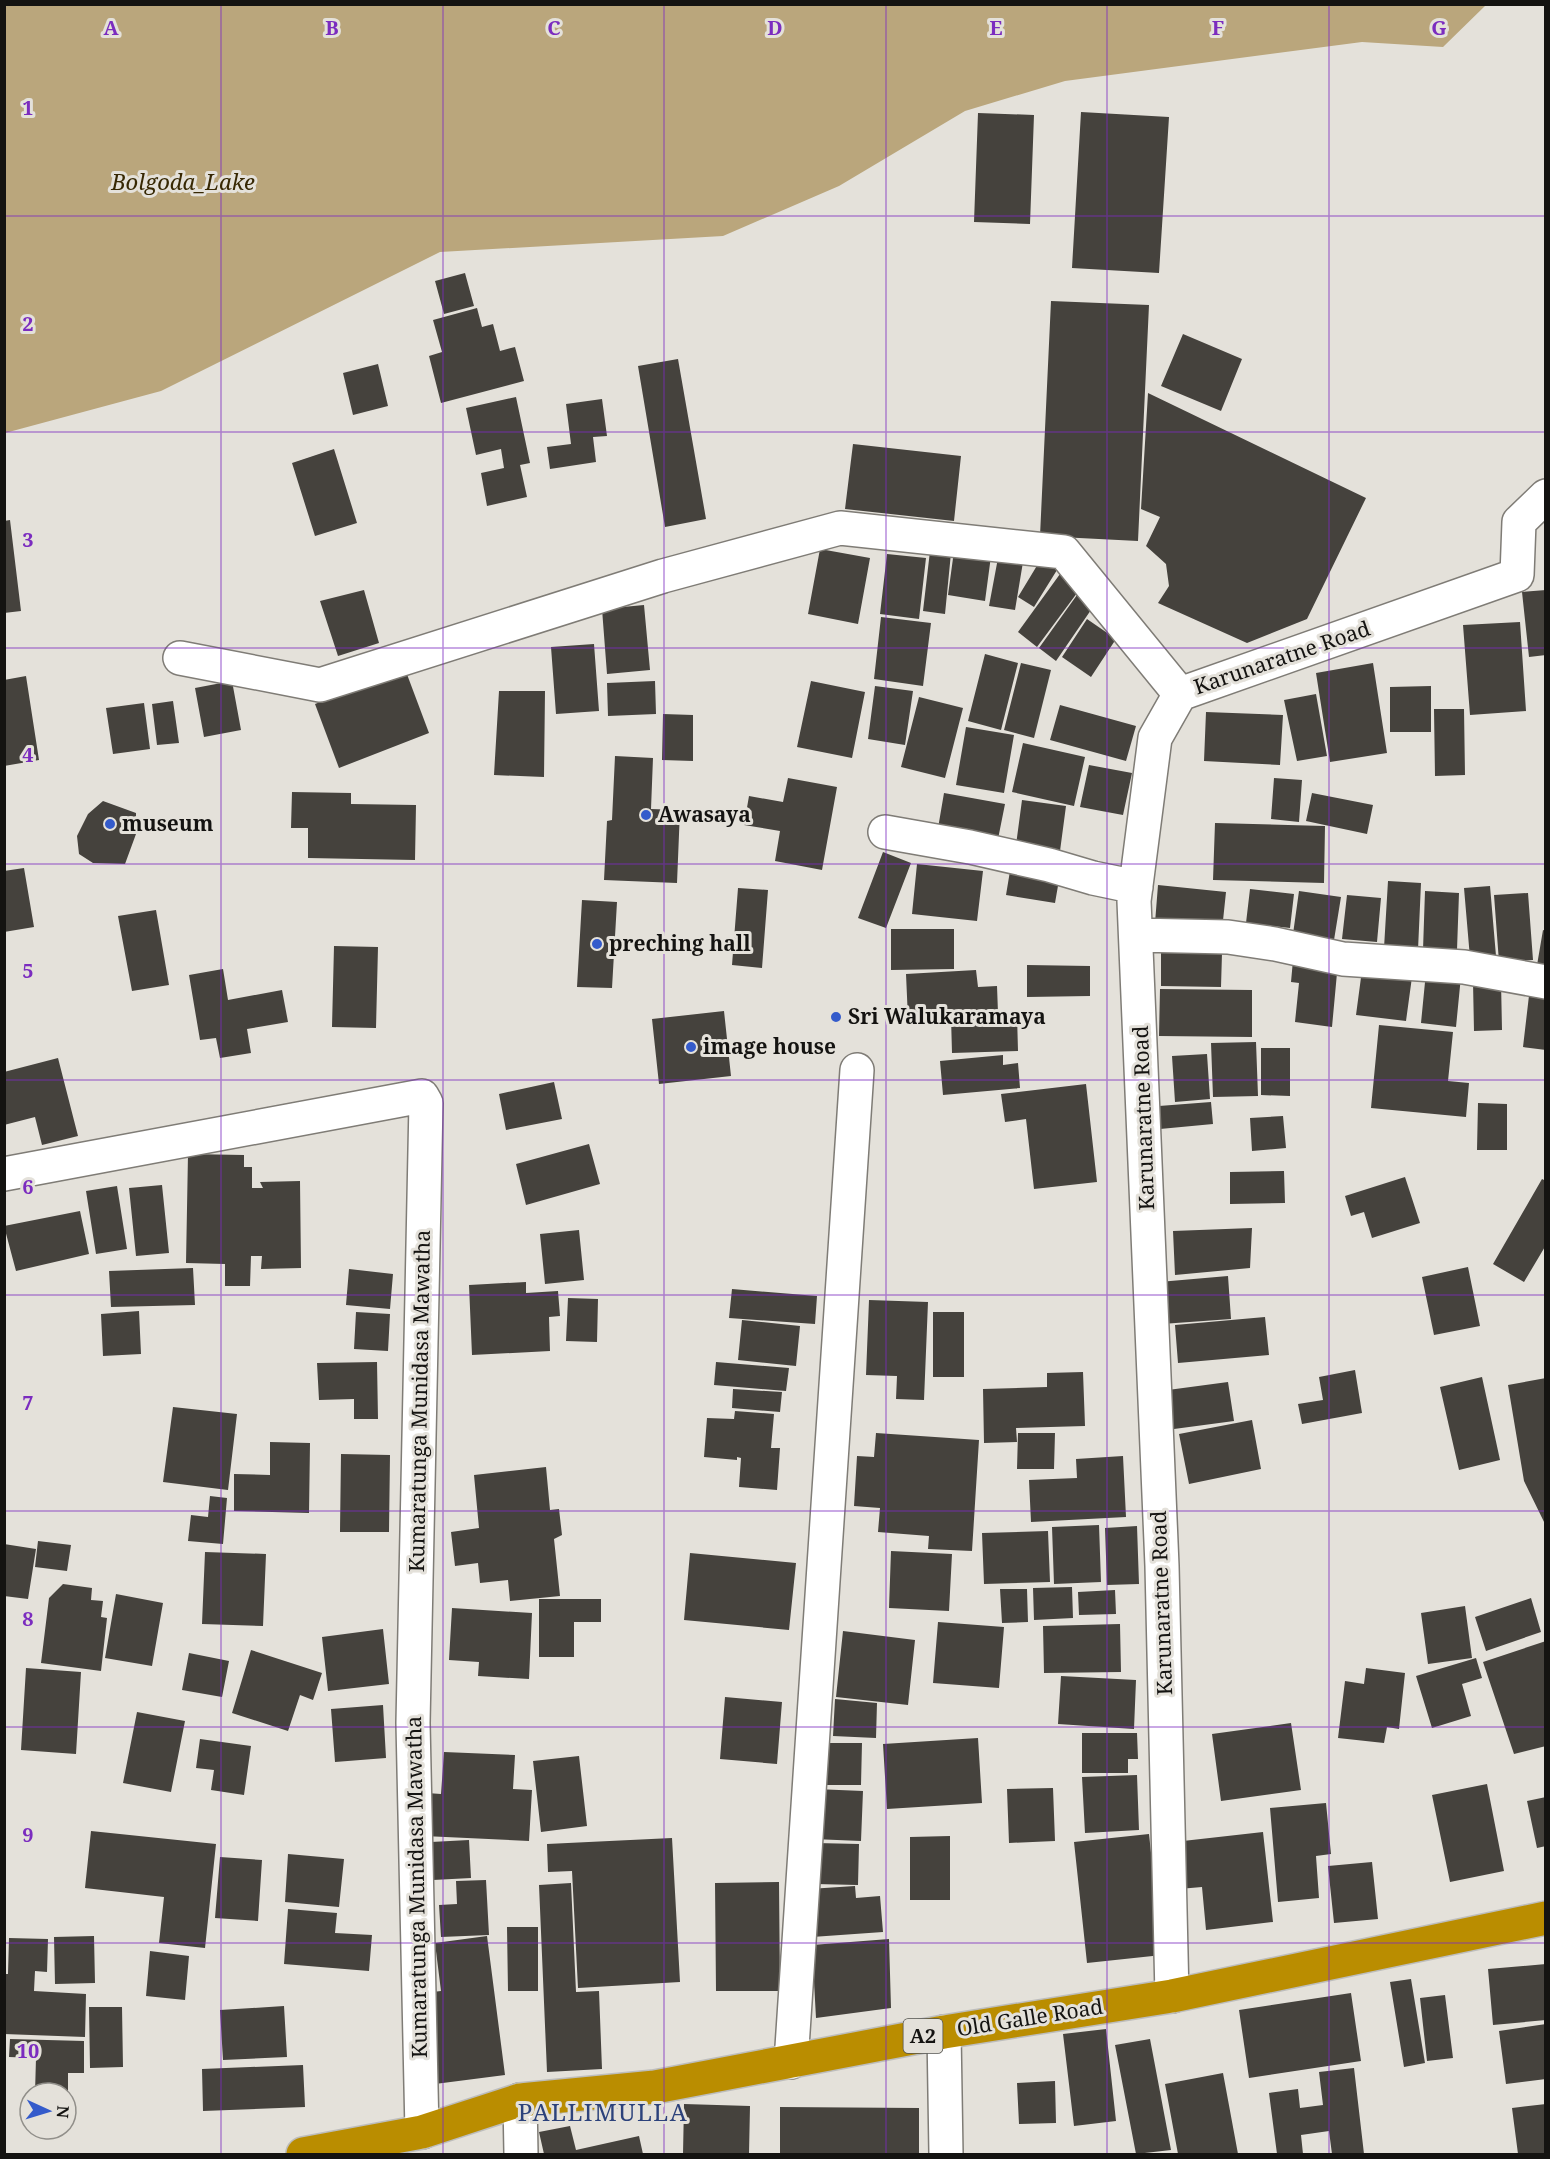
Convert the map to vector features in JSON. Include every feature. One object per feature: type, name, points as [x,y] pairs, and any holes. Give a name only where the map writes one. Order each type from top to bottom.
[{"type":"highway","name":"Old Galle Road","points":[[303,2154],[340,2151],[422,2132],[520,2100],[655,2087],[944,2032],[1172,1996],[1545,1918]]},
{"type":"street","name":"Karunaratne Road","points":[[1172,1996],[1162,1566],[1134,901],[1155,738],[1180,694],[1517,575],[1519,522],[1545,496]]},
{"type":"street","points":[[180,658],[320,685],[663,576],[840,528],[1064,552],[1180,694]]},
{"type":"street","points":[[885,832],[970,847],[1136,887]]},
{"type":"street","points":[[1136,935],[1228,937],[1275,944],[1343,959],[1464,967],[1545,982]]},
{"type":"street","points":[[791,2062],[856,1070]]},
{"type":"street","name":"Kumaratunga Munidasa Mawatha","points":[[4,1174],[422,1096],[426,1103],[413,1723],[422,2132]]},
{"type":"street","points":[[944,2032],[946,2154]]},
{"type":"street","points":[[520,2100],[522,2154]]},
{"type":"water","name":"Bolgoda_Lake","points":[[5,4],[1486,5],[1443,47],[1362,42],[1065,81],[965,111],[839,186],[723,236],[440,252],[161,391],[5,433]]},
{"type":"building","points":[[1081,112],[1169,117],[1159,273],[1072,268]]},
{"type":"building","points":[[978,113],[1034,115],[1030,224],[974,222]]},
{"type":"building","points":[[465,273],[474,306],[444,314],[435,281]]},
{"type":"building","points":[[1051,301],[1149,305],[1138,541],[1040,536]]},
{"type":"building","points":[[477,308],[482,327],[493,324],[500,351],[515,347],[524,381],[441,403],[429,356],[442,352],[433,320]]},
{"type":"building","points":[[1183,334],[1242,359],[1221,411],[1161,386]]},
{"type":"building","points":[[678,359],[706,519],[665,527],[638,366]]},
{"type":"building","points":[[378,364],[388,406],[353,415],[343,373]]},
{"type":"building","points":[[1148,393],[1366,498],[1307,619],[1247,643],[1158,603],[1169,586],[1166,564],[1146,546],[1160,517],[1141,509]]},
{"type":"building","points":[[516,397],[530,463],[520,465],[527,497],[487,506],[481,473],[504,468],[501,449],[476,455],[466,408]]},
{"type":"building","points":[[602,399],[607,436],[593,437],[596,462],[550,469],[547,447],[571,444],[566,404]]},
{"type":"building","points":[[853,444],[961,456],[954,521],[845,509]]},
{"type":"building","points":[[334,449],[357,523],[315,536],[292,463]]},
{"type":"building","points":[[10,520],[21,611],[4,613],[4,521]]},
{"type":"building","points":[[820,549],[870,558],[858,624],[808,614]]},
{"type":"building","points":[[930,551],[951,553],[945,614],[923,611]]},
{"type":"building","points":[[954,551],[991,556],[985,601],[948,595]]},
{"type":"building","points":[[887,554],[926,558],[919,619],[880,614]]},
{"type":"building","points":[[998,558],[1023,562],[1015,610],[989,606]]},
{"type":"building","points":[[1041,559],[1057,570],[1034,607],[1018,597]]},
{"type":"building","points":[[1060,574],[1080,589],[1037,647],[1018,632]]},
{"type":"building","points":[[364,590],[379,643],[338,656],[320,601]]},
{"type":"building","points":[[1546,590],[1546,655],[1529,657],[1522,592]]},
{"type":"building","points":[[1077,595],[1093,607],[1056,661],[1039,648]]},
{"type":"building","points":[[644,605],[650,670],[607,674],[602,609]]},
{"type":"building","points":[[881,617],[931,623],[923,686],[874,679]]},
{"type":"building","points":[[1087,619],[1116,639],[1091,677],[1062,657]]},
{"type":"building","points":[[1520,622],[1526,711],[1470,715],[1463,625]]},
{"type":"building","points":[[594,644],[599,711],[556,714],[551,647]]},
{"type":"building","points":[[985,654],[1018,663],[1001,730],[968,721]]},
{"type":"building","points":[[1021,663],[1051,670],[1034,738],[1004,730]]},
{"type":"building","points":[[1373,663],[1387,753],[1330,762],[1316,673]]},
{"type":"building","points":[[405,669],[429,733],[339,768],[315,704]]},
{"type":"building","points":[[26,676],[39,760],[4,766],[4,680]]},
{"type":"building","points":[[232,681],[241,730],[204,737],[195,688]]},
{"type":"building","points":[[655,681],[656,714],[608,716],[607,683]]},
{"type":"building","points":[[811,681],[865,692],[852,758],[797,747]]},
{"type":"building","points":[[875,686],[913,691],[905,745],[868,739]]},
{"type":"building","points":[[1431,686],[1431,732],[1390,732],[1390,687]]},
{"type":"building","points":[[499,691],[545,691],[544,777],[494,775]]},
{"type":"building","points":[[1316,694],[1327,756],[1297,761],[1284,700]]},
{"type":"building","points":[[919,697],[963,708],[945,778],[901,767]]},
{"type":"building","points":[[173,701],[179,743],[157,745],[152,704]]},
{"type":"building","points":[[144,703],[150,749],[113,754],[106,708]]},
{"type":"building","points":[[1060,705],[1136,726],[1126,761],[1050,740]]},
{"type":"building","points":[[1434,709],[1464,709],[1465,775],[1435,776]]},
{"type":"building","points":[[1206,712],[1283,715],[1280,765],[1204,761]]},
{"type":"building","points":[[663,714],[693,715],[693,761],[662,760]]},
{"type":"building","points":[[966,727],[1014,735],[1004,793],[956,785]]},
{"type":"building","points":[[1023,743],[1085,757],[1074,806],[1012,792]]},
{"type":"building","name":"Awasaya","points":[[615,756],[653,758],[651,809],[680,810],[677,883],[604,880],[607,821],[612,820]]},
{"type":"building","points":[[1089,765],[1132,773],[1123,815],[1080,807]]},
{"type":"building","points":[[788,778],[837,787],[822,870],[775,861],[780,831],[744,825],[749,796],[783,802]]},
{"type":"building","points":[[1274,778],[1302,780],[1299,822],[1271,819]]},
{"type":"building","points":[[292,792],[351,793],[351,804],[416,805],[415,860],[308,858],[308,828],[291,828]]},
{"type":"building","points":[[944,793],[1005,804],[997,844],[937,834]]},
{"type":"building","points":[[1312,793],[1373,805],[1367,834],[1306,821]]},
{"type":"building","points":[[1022,800],[1066,806],[1060,851],[1016,845]]},
{"type":"building","name":"museum","points":[[103,801],[136,813],[136,834],[125,864],[93,863],[79,854],[77,836],[88,814]]},
{"type":"building","points":[[1215,823],[1325,826],[1324,883],[1213,880]]},
{"type":"building","points":[[883,852],[911,863],[886,928],[858,918]]},
{"type":"building","points":[[917,864],[983,871],[977,921],[912,914]]},
{"type":"building","points":[[24,868],[34,927],[4,932],[4,871]]},
{"type":"building","points":[[1010,871],[1059,880],[1055,903],[1006,895]]},
{"type":"building","points":[[1388,881],[1421,883],[1418,950],[1384,948]]},
{"type":"building","points":[[1158,885],[1226,892],[1222,930],[1155,923]]},
{"type":"building","points":[[1490,886],[1496,956],[1470,958],[1464,888]]},
{"type":"building","points":[[738,888],[768,890],[762,968],[732,965]]},
{"type":"building","points":[[1250,889],[1294,894],[1290,928],[1246,923]]},
{"type":"building","points":[[1299,891],[1341,897],[1334,940],[1293,934]]},
{"type":"building","points":[[1425,891],[1459,893],[1457,950],[1423,950]]},
{"type":"building","points":[[1528,893],[1533,960],[1499,962],[1494,895]]},
{"type":"building","points":[[1347,895],[1381,898],[1377,942],[1342,939]]},
{"type":"building","name":"preching hall","points":[[582,900],[617,902],[612,988],[577,987]]},
{"type":"building","points":[[156,910],[169,985],[132,991],[118,916]]},
{"type":"building","points":[[891,929],[954,929],[954,969],[891,970]]},
{"type":"building","points":[[1543,930],[1546,931],[1546,973],[1536,971]]},
{"type":"building","points":[[334,946],[378,947],[376,1028],[332,1027]]},
{"type":"building","points":[[1161,952],[1222,953],[1221,987],[1161,986]]},
{"type":"building","points":[[1293,960],[1322,963],[1321,972],[1337,973],[1332,1027],[1295,1022],[1299,983],[1291,982]]},
{"type":"building","points":[[1027,965],[1090,966],[1090,996],[1027,997]]},
{"type":"building","points":[[223,969],[228,1000],[282,990],[288,1022],[247,1029],[251,1053],[220,1058],[216,1038],[200,1040],[189,975]]},
{"type":"building","points":[[976,970],[978,987],[997,986],[998,1013],[908,1019],[906,974]]},
{"type":"building","points":[[1362,970],[1412,977],[1406,1021],[1356,1015]]},
{"type":"building","points":[[1426,972],[1461,976],[1456,1027],[1421,1023]]},
{"type":"building","points":[[1501,981],[1502,1030],[1474,1031],[1473,982]]},
{"type":"building","points":[[1530,987],[1546,989],[1546,1050],[1523,1047]]},
{"type":"building","points":[[1160,989],[1252,990],[1252,1037],[1159,1036]]},
{"type":"building","name":"image house","points":[[724,1011],[731,1076],[659,1084],[652,1019]]},
{"type":"building","points":[[1017,1015],[1018,1051],[952,1053],[951,1017]]},
{"type":"building","points":[[1379,1025],[1453,1032],[1448,1081],[1469,1083],[1466,1117],[1371,1108]]},
{"type":"building","points":[[1256,1042],[1258,1096],[1213,1097],[1211,1043]]},
{"type":"building","points":[[1261,1048],[1290,1048],[1290,1096],[1261,1095]]},
{"type":"building","points":[[1207,1054],[1210,1099],[1175,1102],[1172,1056]]},
{"type":"building","points":[[1003,1055],[1003,1065],[1018,1063],[1020,1088],[943,1095],[940,1061]]},
{"type":"building","points":[[58,1058],[78,1136],[42,1145],[35,1117],[4,1125],[4,1072]]},
{"type":"building","points":[[554,1082],[562,1119],[506,1130],[499,1094]]},
{"type":"building","points":[[1086,1084],[1097,1182],[1034,1189],[1026,1119],[1005,1122],[1001,1094]]},
{"type":"building","points":[[1211,1102],[1213,1124],[1160,1129],[1159,1106]]},
{"type":"building","points":[[1478,1103],[1507,1104],[1507,1150],[1477,1150]]},
{"type":"building","points":[[1283,1116],[1286,1148],[1252,1151],[1250,1118]]},
{"type":"building","points":[[589,1144],[600,1184],[526,1205],[516,1164]]},
{"type":"building","points":[[188,1154],[244,1155],[244,1167],[252,1167],[252,1188],[263,1188],[260,1182],[300,1181],[301,1268],[261,1269],[262,1256],[251,1256],[250,1286],[225,1286],[225,1264],[186,1263]]},
{"type":"building","points":[[1284,1171],[1285,1203],[1230,1204],[1230,1172]]},
{"type":"building","points":[[1405,1177],[1420,1223],[1372,1238],[1364,1212],[1351,1216],[1345,1196]]},
{"type":"building","points":[[1542,1179],[1546,1181],[1546,1245],[1524,1282],[1493,1264]]},
{"type":"building","points":[[162,1185],[169,1253],[136,1256],[129,1188]]},
{"type":"building","points":[[117,1186],[127,1249],[96,1254],[86,1191]]},
{"type":"building","points":[[80,1211],[89,1254],[16,1271],[4,1226]]},
{"type":"building","points":[[1252,1228],[1250,1268],[1175,1275],[1173,1231]]},
{"type":"building","points":[[579,1230],[584,1280],[545,1284],[540,1234]]},
{"type":"building","points":[[1468,1267],[1480,1326],[1434,1335],[1422,1277]]},
{"type":"building","points":[[193,1268],[195,1305],[111,1307],[109,1271]]},
{"type":"building","points":[[349,1269],[393,1274],[390,1309],[346,1305]]},
{"type":"building","points":[[1228,1276],[1231,1319],[1162,1324],[1159,1282]]},
{"type":"building","points":[[526,1282],[526,1293],[558,1291],[560,1316],[549,1317],[550,1351],[472,1355],[469,1285]]},
{"type":"building","points":[[732,1289],[817,1296],[815,1324],[729,1318]]},
{"type":"building","points":[[568,1298],[598,1299],[597,1342],[566,1341]]},
{"type":"building","points":[[869,1300],[928,1302],[924,1400],[896,1399],[897,1376],[866,1375]]},
{"type":"building","points":[[139,1311],[141,1354],[103,1356],[101,1314]]},
{"type":"building","points":[[356,1312],[390,1314],[388,1351],[354,1349]]},
{"type":"building","points":[[933,1312],[964,1312],[964,1377],[933,1377]]},
{"type":"building","points":[[1265,1317],[1269,1355],[1178,1363],[1175,1325]]},
{"type":"building","points":[[742,1320],[800,1326],[796,1366],[738,1360]]},
{"type":"building","points":[[377,1362],[378,1419],[354,1419],[354,1399],[319,1400],[317,1363]]},
{"type":"building","points":[[716,1362],[789,1368],[786,1391],[714,1385]]},
{"type":"building","points":[[1355,1370],[1362,1413],[1302,1424],[1298,1404],[1323,1400],[1319,1377]]},
{"type":"building","points":[[1083,1372],[1085,1426],[1016,1428],[1017,1442],[984,1443],[983,1389],[1047,1387],[1047,1373]]},
{"type":"building","points":[[1482,1377],[1500,1460],[1459,1470],[1440,1387]]},
{"type":"building","points":[[1546,1378],[1546,1526],[1524,1481],[1508,1385]]},
{"type":"building","points":[[1228,1382],[1234,1421],[1174,1429],[1168,1390]]},
{"type":"building","points":[[733,1389],[782,1392],[780,1412],[732,1408]]},
{"type":"building","points":[[173,1407],[237,1414],[228,1490],[163,1482]]},
{"type":"building","points":[[735,1411],[774,1414],[771,1448],[780,1448],[777,1490],[739,1487],[741,1458],[737,1457],[737,1460],[704,1457],[707,1418],[734,1419]]},
{"type":"building","points":[[1252,1420],[1261,1469],[1189,1484],[1179,1434]]},
{"type":"building","points":[[876,1433],[979,1440],[972,1551],[928,1549],[929,1536],[878,1532],[880,1508],[854,1506],[857,1456],[874,1457]]},
{"type":"building","points":[[1018,1433],[1055,1433],[1054,1469],[1017,1469]]},
{"type":"building","points":[[270,1442],[310,1443],[309,1513],[234,1511],[234,1474],[270,1475]]},
{"type":"building","points":[[341,1454],[390,1455],[389,1532],[340,1532]]},
{"type":"building","points":[[1123,1456],[1126,1517],[1031,1522],[1029,1480],[1077,1478],[1076,1459]]},
{"type":"building","points":[[546,1467],[550,1510],[559,1509],[562,1535],[554,1539],[560,1596],[510,1601],[508,1580],[480,1583],[478,1563],[455,1566],[451,1532],[479,1528],[474,1475]]},
{"type":"building","points":[[210,1496],[227,1498],[223,1544],[188,1541],[191,1515],[208,1517]]},
{"type":"building","points":[[1099,1525],[1101,1582],[1054,1584],[1052,1527]]},
{"type":"building","points":[[1137,1526],[1139,1584],[1107,1585],[1105,1528]]},
{"type":"building","points":[[1048,1531],[1050,1582],[984,1584],[982,1533]]},
{"type":"building","points":[[38,1541],[71,1545],[67,1571],[35,1567]]},
{"type":"building","points":[[4,1544],[36,1549],[28,1599],[4,1596]]},
{"type":"building","points":[[891,1551],[952,1554],[949,1611],[889,1608]]},
{"type":"building","points":[[205,1552],[266,1554],[263,1626],[202,1624]]},
{"type":"building","points":[[690,1553],[796,1563],[789,1630],[684,1620]]},
{"type":"building","points":[[63,1584],[92,1588],[91,1600],[103,1601],[101,1617],[107,1618],[101,1671],[41,1663],[49,1598]]},
{"type":"building","points":[[1072,1587],[1073,1618],[1034,1620],[1033,1588]]},
{"type":"building","points":[[1000,1589],[1027,1589],[1028,1622],[1002,1623]]},
{"type":"building","points":[[1115,1590],[1116,1614],[1079,1615],[1078,1592]]},
{"type":"building","points":[[116,1594],[163,1603],[152,1666],[105,1658]]},
{"type":"building","points":[[1531,1598],[1541,1632],[1486,1651],[1475,1617]]},
{"type":"building","points":[[539,1599],[601,1599],[601,1622],[574,1622],[574,1657],[539,1657]]},
{"type":"building","points":[[1465,1606],[1472,1658],[1428,1664],[1421,1613]]},
{"type":"building","points":[[452,1608],[532,1613],[529,1679],[478,1676],[479,1662],[449,1660]]},
{"type":"building","points":[[938,1622],[1004,1627],[999,1688],[933,1683]]},
{"type":"building","points":[[1120,1624],[1121,1672],[1044,1673],[1043,1626]]},
{"type":"building","points":[[383,1629],[389,1684],[328,1691],[322,1637]]},
{"type":"building","points":[[843,1631],[915,1640],[908,1705],[836,1697]]},
{"type":"building","points":[[1546,1641],[1546,1746],[1514,1754],[1483,1662]]},
{"type":"building","points":[[251,1650],[322,1673],[313,1700],[300,1695],[288,1731],[232,1713]]},
{"type":"building","points":[[189,1653],[229,1661],[222,1697],[182,1690]]},
{"type":"building","points":[[1476,1658],[1482,1678],[1462,1684],[1471,1716],[1432,1728],[1416,1676]]},
{"type":"building","points":[[26,1668],[81,1672],[76,1754],[21,1750]]},
{"type":"building","points":[[1366,1668],[1405,1673],[1399,1729],[1387,1727],[1384,1743],[1338,1738],[1345,1681],[1364,1684]]},
{"type":"building","points":[[1061,1676],[1136,1680],[1134,1729],[1058,1724]]},
{"type":"building","points":[[725,1697],[782,1702],[777,1764],[720,1759]]},
{"type":"building","points":[[835,1699],[877,1703],[876,1738],[833,1736]]},
{"type":"building","points":[[383,1705],[386,1758],[335,1762],[331,1709]]},
{"type":"building","points":[[137,1712],[185,1721],[171,1792],[123,1783]]},
{"type":"building","points":[[1291,1723],[1301,1790],[1221,1801],[1212,1734]]},
{"type":"building","points":[[1082,1733],[1137,1733],[1138,1759],[1128,1759],[1128,1773],[1082,1773]]},
{"type":"building","points":[[978,1738],[982,1803],[887,1809],[883,1744]]},
{"type":"building","points":[[200,1739],[251,1746],[244,1795],[211,1790],[214,1770],[196,1768]]},
{"type":"building","points":[[825,1743],[862,1743],[861,1785],[816,1785]]},
{"type":"building","points":[[444,1752],[515,1755],[513,1789],[532,1790],[529,1841],[424,1836],[427,1793],[441,1794]]},
{"type":"building","points":[[579,1756],[587,1826],[541,1832],[533,1761]]},
{"type":"building","points":[[1137,1775],[1139,1830],[1085,1833],[1082,1777]]},
{"type":"building","points":[[1487,1784],[1504,1871],[1450,1882],[1432,1795]]},
{"type":"building","points":[[1053,1788],[1055,1841],[1009,1843],[1007,1789]]},
{"type":"building","points":[[815,1789],[863,1791],[861,1841],[813,1839]]},
{"type":"building","points":[[1546,1797],[1546,1846],[1537,1848],[1527,1801]]},
{"type":"building","points":[[1326,1803],[1331,1854],[1316,1856],[1319,1898],[1278,1902],[1270,1808]]},
{"type":"building","points":[[91,1831],[216,1844],[205,1948],[159,1943],[164,1897],[85,1888]]},
{"type":"building","points":[[1263,1832],[1273,1922],[1206,1930],[1202,1887],[1179,1889],[1174,1842]]},
{"type":"building","points":[[1149,1834],[1162,1955],[1087,1963],[1074,1842]]},
{"type":"building","points":[[950,1836],[950,1900],[910,1900],[910,1837]]},
{"type":"building","points":[[672,1838],[680,1982],[578,1988],[572,1871],[548,1872],[547,1844]]},
{"type":"building","points":[[469,1840],[471,1878],[433,1880],[431,1842]]},
{"type":"building","points":[[816,1843],[859,1844],[858,1885],[815,1884]]},
{"type":"building","points":[[288,1854],[344,1859],[339,1907],[285,1902]]},
{"type":"building","points":[[220,1857],[262,1860],[258,1921],[215,1918]]},
{"type":"building","points":[[1372,1862],[1378,1919],[1334,1923],[1328,1866]]},
{"type":"building","points":[[486,1880],[489,1935],[441,1937],[439,1905],[457,1904],[456,1881]]},
{"type":"building","points":[[779,1882],[780,1991],[716,1991],[715,1883]]},
{"type":"building","points":[[571,1883],[576,1992],[599,1991],[602,2069],[547,2072],[539,1885]]},
{"type":"building","points":[[855,1886],[856,1898],[880,1896],[883,1932],[812,1937],[809,1889]]},
{"type":"building","points":[[288,1909],[337,1913],[335,1933],[372,1935],[369,1971],[284,1964]]},
{"type":"building","points":[[507,1927],[538,1927],[538,1991],[508,1991]]},
{"type":"building","points":[[94,1936],[95,1983],[55,1984],[54,1937]]},
{"type":"building","points":[[487,1936],[505,2075],[435,2084],[424,1993],[441,1991],[435,1943]]},
{"type":"building","points":[[9,1938],[48,1939],[47,1972],[35,1971],[34,1991],[86,1994],[85,2037],[4,2034],[4,1974],[8,1974]]},
{"type":"building","points":[[889,1939],[891,2008],[816,2018],[812,1945]]},
{"type":"building","points":[[150,1951],[189,1956],[185,2000],[146,1996]]},
{"type":"building","points":[[1546,1964],[1546,2020],[1493,2025],[1488,1969]]},
{"type":"building","points":[[1411,1979],[1425,2063],[1404,2067],[1390,1982]]},
{"type":"building","points":[[1351,1993],[1361,2061],[1249,2078],[1239,2010]]},
{"type":"building","points":[[1445,1995],[1453,2058],[1427,2061],[1420,1998]]},
{"type":"building","points":[[284,2006],[287,2057],[223,2060],[220,2010]]},
{"type":"building","points":[[89,2007],[122,2007],[123,2067],[90,2068]]},
{"type":"building","points":[[1546,2024],[1546,2079],[1506,2084],[1499,2031]]},
{"type":"building","points":[[1106,2029],[1116,2121],[1074,2126],[1063,2034]]},
{"type":"building","points":[[10,2039],[84,2041],[84,2073],[68,2073],[68,2081],[35,2081],[36,2058],[9,2057]]},
{"type":"building","points":[[1150,2039],[1171,2150],[1136,2154],[1115,2045]]},
{"type":"building","points":[[303,2065],[305,2107],[203,2111],[202,2069]]},
{"type":"building","points":[[1354,2068],[1364,2154],[1332,2154],[1329,2131],[1301,2135],[1303,2154],[1277,2154],[1269,2093],[1298,2089],[1300,2108],[1323,2105],[1319,2072]]},
{"type":"building","points":[[1223,2073],[1238,2154],[1178,2154],[1165,2084]]},
{"type":"building","points":[[1055,2081],[1056,2123],[1019,2124],[1017,2083]]},
{"type":"building","points":[[684,2104],[750,2106],[749,2154],[683,2154]]},
{"type":"building","points":[[1546,2104],[1546,2154],[1518,2154],[1512,2108]]},
{"type":"building","points":[[780,2107],[919,2108],[919,2154],[780,2154]]},
{"type":"building","points":[[570,2126],[576,2150],[639,2136],[643,2154],[544,2154],[539,2132]]},
{"type":"place","name":"Awasaya","points":[[646,815]]},
{"type":"place","name":"museum","points":[[110,824]]},
{"type":"place","name":"preching hall","points":[[597,944]]},
{"type":"place","name":"Sri Walukaramaya","points":[[836,1017]]},
{"type":"place","name":"image house","points":[[691,1047]]},
{"type":"district","name":"PALLIMULLA","points":[[603,2113]]}]
